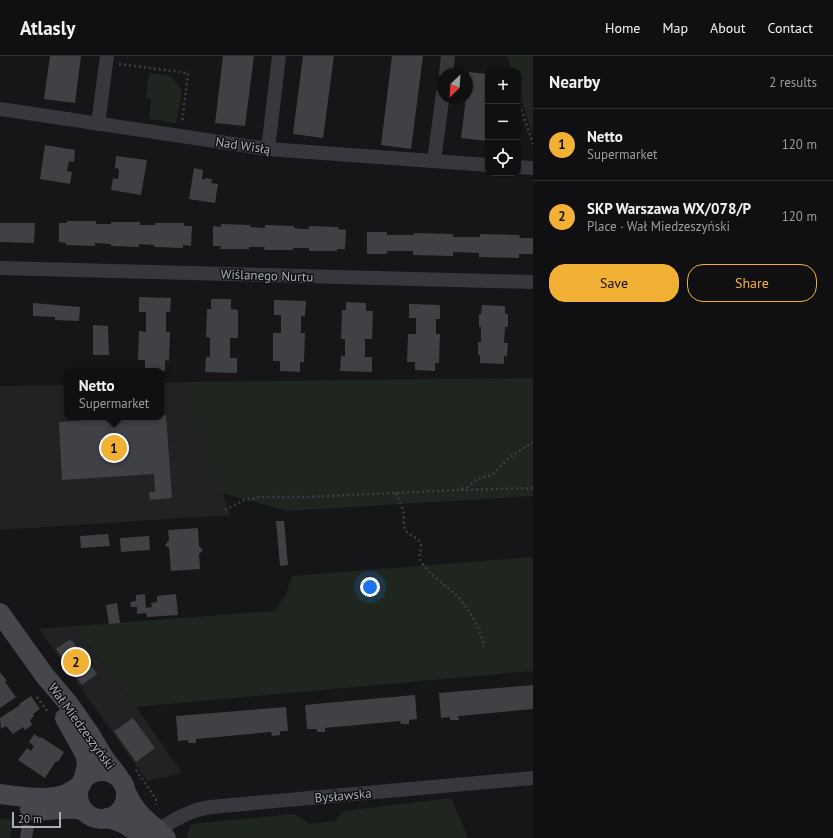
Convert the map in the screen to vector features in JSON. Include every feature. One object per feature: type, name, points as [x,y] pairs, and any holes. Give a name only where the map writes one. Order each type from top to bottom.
[{"type":"main road","name":"Wał Miedzeszyński","points":[[0,613],[39,684],[60,708],[86,756],[87,766],[82,782]]},
{"type":"main road","name":"Wał Miedzeszyński","points":[[39,684],[68,703],[104,758],[118,776]]},
{"type":"main road","points":[[0,794],[31,797],[67,794],[76,789],[88,775],[99,770],[109,771],[118,776],[124,784],[131,804],[157,835]]},
{"type":"main road","points":[[82,782],[78,793],[83,810]]},
{"type":"main road","points":[[0,802],[35,811],[73,808],[83,810],[93,817],[104,819],[115,816],[121,810],[127,794]]},
{"type":"main road","points":[[108,818],[157,835]]},
{"type":"street","points":[[268,149],[279,56]]},
{"type":"street","points":[[447,68],[448,56]]},
{"type":"street","points":[[98,124],[107,59]]},
{"type":"street","points":[[434,161],[442,104]]},
{"type":"street","name":"Nad Wisłą","points":[[0,109],[268,149],[485,165]]},
{"type":"street","points":[[521,167],[533,168]]},
{"type":"street","name":"Wiślanego Nurtu","points":[[0,268],[533,282]]},
{"type":"street","name":"Bysławska","points":[[157,835],[171,822],[199,809],[210,807],[533,778]]},
{"type":"path","points":[[107,59],[188,73],[183,114]]},
{"type":"path","points":[[519,104],[533,144]]},
{"type":"path","points":[[458,490],[468,487],[477,479],[494,473],[510,457],[533,442]]},
{"type":"path","points":[[225,510],[244,500],[260,497],[307,497],[533,488]]},
{"type":"path","points":[[396,493],[403,511],[405,528],[408,533],[419,540],[421,546],[419,557],[420,561],[438,581],[455,594],[464,605],[479,628],[483,637],[484,647]]},
{"type":"path","points":[[39,684],[50,715]]},
{"type":"shaded area","points":[[507,56],[533,56],[533,135],[521,99],[521,68],[511,68]]},
{"type":"shaded area","points":[[149,73],[171,76],[182,91],[176,123],[149,119],[151,98],[146,98]]},
{"type":"shaded area","points":[[533,378],[533,496],[287,511],[222,493],[184,382]]},
{"type":"shaded area","points":[[184,382],[230,515],[0,530],[0,386],[64,385],[64,420],[164,420],[164,383]]},
{"type":"shaded area","points":[[533,557],[533,671],[136,707],[75,626],[274,611],[286,595],[292,576]]},
{"type":"shaded area","points":[[75,626],[136,707],[182,773],[147,781],[39,629]]},
{"type":"shaded area","points":[[451,798],[468,838],[188,838],[187,836],[191,824],[295,814],[309,824],[335,821],[343,811]]},
{"type":"shaded area","points":[[0,818],[13,820],[10,838],[0,838]]},
{"type":"building","points":[[50,56],[81,56],[75,103],[44,99]]},
{"type":"building","points":[[223,56],[254,56],[245,126],[215,123]]},
{"type":"building","points":[[303,56],[334,56],[323,138],[293,134]]},
{"type":"building","points":[[392,56],[423,56],[411,149],[381,145]]},
{"type":"building","points":[[473,72],[485,74],[485,141],[461,138],[465,104],[473,104]]},
{"type":"building","points":[[45,145],[75,150],[74,162],[69,161],[67,171],[72,172],[70,184],[40,179]]},
{"type":"building","points":[[116,156],[147,160],[141,195],[111,190],[113,178],[118,179],[119,169],[115,168]]},
{"type":"building","points":[[194,168],[203,170],[202,179],[212,179],[211,183],[218,184],[215,203],[189,199]]},
{"type":"building","points":[[67,221],[96,221],[96,224],[111,224],[111,222],[140,222],[140,225],[155,225],[155,223],[184,223],[184,226],[192,226],[191,246],[183,245],[183,248],[154,247],[154,245],[139,244],[139,247],[111,246],[111,244],[95,243],[95,246],[66,245],[66,243],[59,242],[59,223],[67,223]]},
{"type":"building","points":[[0,223],[35,223],[34,243],[0,242]]},
{"type":"building","points":[[221,224],[250,225],[250,227],[265,228],[265,225],[294,226],[294,228],[301,229],[309,229],[309,226],[338,227],[338,229],[346,230],[345,249],[337,249],[337,251],[309,251],[309,248],[293,248],[293,250],[264,250],[265,247],[249,247],[249,249],[220,249],[221,246],[213,246],[213,226],[221,227]]},
{"type":"building","points":[[367,232],[387,232],[387,235],[414,235],[414,233],[453,234],[453,237],[480,237],[480,234],[520,235],[519,238],[533,238],[533,254],[519,254],[519,258],[479,257],[479,253],[453,252],[453,256],[413,255],[413,251],[387,251],[387,254],[367,254]]},
{"type":"building","points":[[139,297],[171,298],[170,312],[166,312],[166,332],[170,332],[169,361],[165,360],[165,371],[164,368],[145,368],[145,360],[138,360],[139,331],[146,332],[146,312],[139,312]]},
{"type":"building","points":[[211,299],[231,299],[231,309],[238,310],[238,338],[230,338],[230,358],[237,358],[237,373],[205,372],[206,357],[210,357],[210,338],[206,337],[207,309],[211,309]]},
{"type":"building","points":[[274,300],[306,301],[305,316],[301,316],[301,333],[305,333],[304,362],[300,362],[300,372],[280,371],[280,361],[273,361],[273,333],[281,333],[281,315],[274,315]]},
{"type":"building","points":[[346,302],[366,303],[366,311],[373,311],[372,339],[365,339],[365,357],[372,357],[372,372],[340,371],[341,356],[345,356],[345,339],[341,339],[342,310],[346,310]]},
{"type":"building","points":[[33,303],[80,307],[79,321],[55,320],[55,317],[33,316]]},
{"type":"building","points":[[409,304],[440,305],[440,319],[436,319],[436,334],[440,334],[439,363],[435,363],[435,371],[415,370],[415,362],[407,362],[408,334],[416,334],[416,318],[409,318]]},
{"type":"building","points":[[482,305],[505,306],[505,314],[508,314],[508,327],[505,327],[504,343],[508,343],[507,356],[504,356],[504,364],[480,363],[480,355],[478,355],[478,342],[481,342],[479,314],[481,314]]},
{"type":"building","points":[[93,325],[108,326],[109,355],[93,355]]},
{"type":"building","points":[[164,415],[166,415],[172,498],[150,500],[149,492],[155,492],[154,474],[62,480],[59,422],[87,420],[164,420]]},
{"type":"building","points":[[276,521],[284,521],[288,565],[280,566]]},
{"type":"building","points":[[198,528],[199,546],[203,550],[199,554],[200,569],[171,571],[169,548],[165,545],[169,540],[168,530]]},
{"type":"building","points":[[108,534],[110,546],[81,548],[80,536]]},
{"type":"building","points":[[149,536],[150,550],[121,552],[120,538]]},
{"type":"building","points":[[145,594],[146,608],[152,607],[151,603],[157,602],[157,596],[176,594],[178,615],[147,617],[146,613],[137,614],[137,607],[131,607],[130,602],[136,601],[136,595]]},
{"type":"building","points":[[117,603],[120,623],[109,624],[106,605]]},
{"type":"building","points":[[69,640],[72,641],[97,674],[82,685],[56,649]]},
{"type":"building","points":[[0,672],[16,697],[0,708]]},
{"type":"building","points":[[533,685],[533,709],[458,716],[459,720],[450,720],[450,717],[441,718],[439,693]]},
{"type":"building","points":[[415,695],[417,719],[409,720],[409,724],[401,724],[400,721],[325,728],[325,732],[317,732],[317,729],[307,729],[305,705]]},
{"type":"building","points":[[31,696],[40,709],[33,714],[34,716],[30,720],[32,725],[25,730],[23,727],[13,734],[6,726],[1,729],[0,718]]},
{"type":"building","points":[[286,707],[288,731],[280,731],[280,735],[272,736],[271,732],[196,739],[196,743],[188,743],[188,740],[178,741],[176,716]]},
{"type":"building","points":[[133,718],[155,748],[136,762],[114,731]]},
{"type":"building","points":[[34,734],[64,752],[45,778],[18,760],[27,748],[31,751],[34,746],[29,742]]},
{"type":"building","points":[[22,824],[34,826],[32,838],[20,838]]},
{"type":"place","name":"Netto","points":[[114,448]]},
{"type":"place","name":"SKP Warszawa WX/078/P","points":[[76,662]]}]
